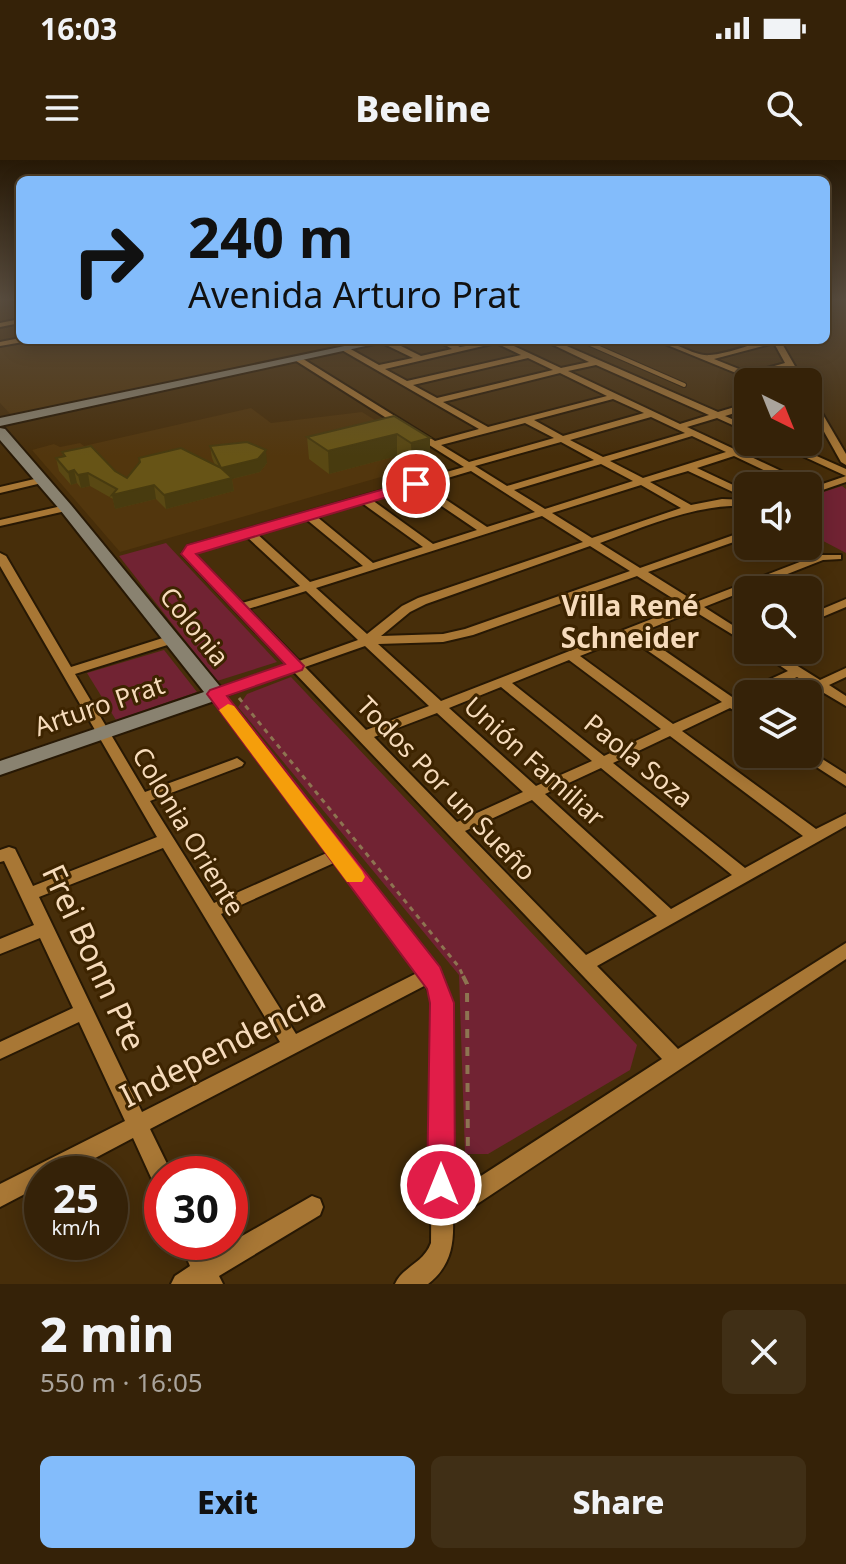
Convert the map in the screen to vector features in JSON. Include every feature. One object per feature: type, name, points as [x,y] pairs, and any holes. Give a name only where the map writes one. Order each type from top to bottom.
[{"type":"street","points":[[0,422],[337,350]]},
{"type":"street","points":[[347,350],[487,430]]},
{"type":"street","points":[[406,350],[420,358]]},
{"type":"street","points":[[377,368],[458,350]]},
{"type":"street","points":[[516,350],[734,453]]},
{"type":"street","points":[[571,350],[734,423]]},
{"type":"street","points":[[685,350],[734,370]]},
{"type":"street","points":[[706,359],[737,350]]},
{"type":"street","points":[[782,350],[791,368]]},
{"type":"street","points":[[405,384],[528,356]]},
{"type":"street","points":[[297,359],[734,631]]},
{"type":"street","points":[[436,401],[597,362]]},
{"type":"street","points":[[774,368],[789,364]]},
{"type":"street","points":[[434,444],[615,396]]},
{"type":"street","points":[[679,427],[734,410]]},
{"type":"street","points":[[248,532],[652,414]]},
{"type":"street","points":[[527,420],[690,508]]},
{"type":"street","points":[[822,420],[846,462]]},
{"type":"street","name":"Colonia","points":[[0,432],[173,639],[431,974],[442,1003],[439,1257],[427,1272],[407,1284]]},
{"type":"street","points":[[506,489],[693,433]]},
{"type":"street","points":[[240,608],[734,453]]},
{"type":"street","points":[[740,456],[774,472]]},
{"type":"street","points":[[808,456],[846,473]]},
{"type":"street","points":[[688,467],[734,489]]},
{"type":"street","points":[[822,485],[846,479]]},
{"type":"street","points":[[0,490],[43,480]]},
{"type":"street","points":[[416,484],[485,531]]},
{"type":"street","points":[[364,499],[431,548]]},
{"type":"street","points":[[367,641],[406,609],[422,601],[690,508],[734,502]]},
{"type":"street","points":[[0,523],[66,508]]},
{"type":"street","points":[[308,515],[371,567]]},
{"type":"street","name":"Todos Por un Sueño","points":[[248,532],[192,548],[188,554],[677,1061]]},
{"type":"street","name":"Unión Familiar","points":[[248,532],[670,918]]},
{"type":"street","points":[[216,694],[367,641],[443,638],[469,632],[734,538]]},
{"type":"street","points":[[364,736],[822,557],[837,557]]},
{"type":"street","name":"Colonia Oriente","points":[[1,559],[69,672],[102,734],[293,1046]]},
{"type":"street","points":[[822,613],[846,603]]},
{"type":"street","points":[[629,632],[734,704]]},
{"type":"street","points":[[69,672],[173,639]]},
{"type":"street","points":[[570,655],[815,836]]},
{"type":"street","points":[[785,664],[811,680]]},
{"type":"street","points":[[780,680],[798,672]]},
{"type":"street","points":[[822,684],[846,672]]},
{"type":"street","name":"Paola Soza","points":[[503,682],[744,876]]},
{"type":"street","points":[[822,687],[846,702]]},
{"type":"street","name":"Arturo Prat","points":[[0,768],[216,694]]},
{"type":"street","points":[[454,830],[734,701]]},
{"type":"street","points":[[141,799],[237,763]]},
{"type":"street","points":[[822,765],[846,781]]},
{"type":"street","points":[[584,965],[846,819]]},
{"type":"street","points":[[30,894],[166,840]]},
{"type":"street","name":"Frei Bonn Pte","points":[[5,855],[30,894],[153,1156]]},
{"type":"street","points":[[209,912],[338,855]]},
{"type":"street","points":[[0,947],[46,928]]},
{"type":"street","points":[[441,1215],[846,950]]},
{"type":"street","name":"Independencia","points":[[78,1156],[431,974]]},
{"type":"street","points":[[0,1051],[85,1011]]},
{"type":"street","name":"Independencia","points":[[0,1196],[24,1183]]},
{"type":"street","points":[[183,1284],[207,1277],[312,1207]]},
{"type":"lane","points":[[605,350],[684,385]]},
{"type":"shaded area","points":[[0,350],[332,350],[14,418],[0,403]]},
{"type":"shaded area","points":[[251,408],[271,423],[362,412],[440,460],[120,552],[32,450],[54,444],[60,447],[80,443],[84,446]]},
{"type":"shaded area","points":[[842,486],[846,489],[846,553],[822,540],[822,492]]},
{"type":"shaded area","points":[[166,543],[277,662],[217,681],[119,556]]},
{"type":"shaded area","points":[[164,650],[197,692],[116,720],[87,673]]},
{"type":"shaded area","points":[[291,677],[637,1045],[630,1070],[488,1154],[465,1154],[459,975],[238,707],[247,694]]},
{"type":"building","points":[[394,416],[430,438],[411,443],[397,434],[328,451],[307,437]]},
{"type":"building","points":[[247,442],[266,450],[258,459],[221,468],[210,446]]},
{"type":"building","points":[[91,446],[115,471],[127,478],[140,462],[139,458],[181,448],[221,468],[232,478],[164,495],[154,485],[112,495],[117,489],[88,473],[78,475],[74,470],[68,472],[56,458],[65,456],[62,452]]},
{"type":"slow traffic","points":[[228,710],[355,877]]},
{"type":"district","name":"Villa René Schneider","points":[[630,621]]},
{"type":"route","points":[[416,484],[192,548],[188,554],[296,666],[216,694],[431,974],[439,989],[442,1003],[441,1185]]}]
